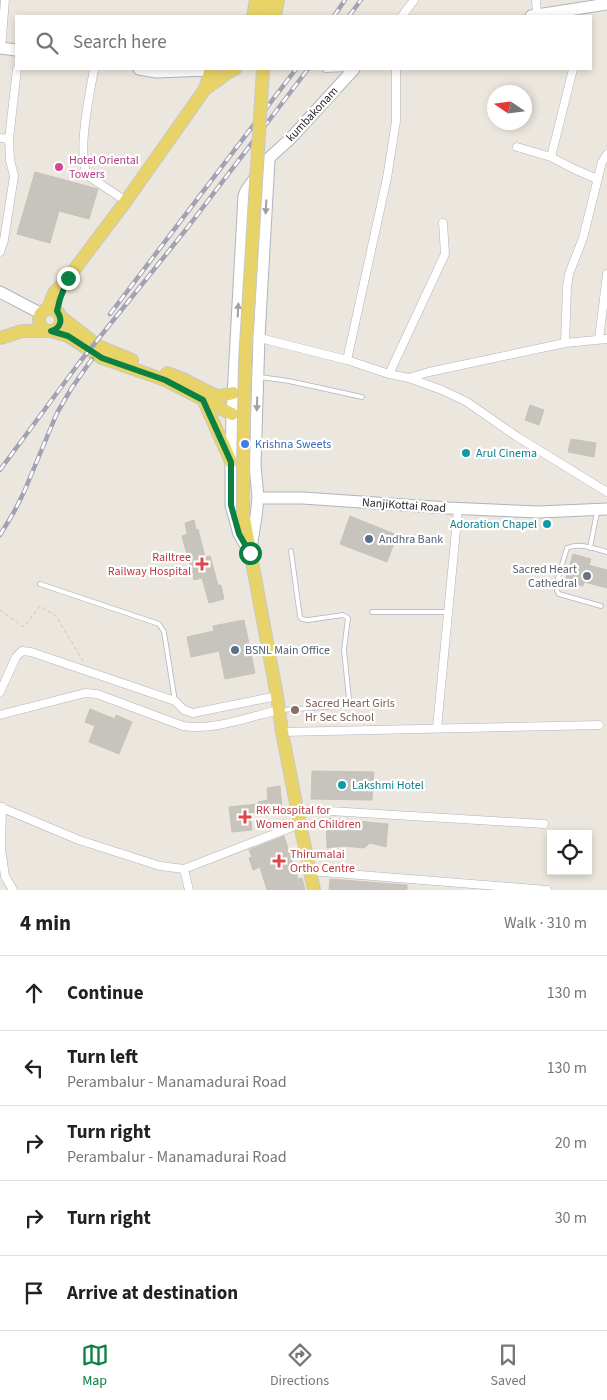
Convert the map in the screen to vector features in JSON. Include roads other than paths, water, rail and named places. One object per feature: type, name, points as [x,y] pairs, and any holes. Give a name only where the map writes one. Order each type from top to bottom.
[{"type":"main road","points":[[253,15],[256,0]]},
{"type":"main road","points":[[266,15],[267,0]]},
{"type":"main road","points":[[275,15],[278,0]]},
{"type":"main road","points":[[205,89],[210,70]]},
{"type":"main road","points":[[232,414],[165,380],[102,358],[68,336],[41,328],[38,323],[49,313],[54,293],[68,278],[126,201],[205,89],[233,70]]},
{"type":"main road","points":[[263,70],[245,361],[243,513],[282,732],[314,890]]},
{"type":"main road","points":[[2,337],[22,331],[48,331],[56,329],[61,321],[49,313]]},
{"type":"main road","points":[[2,337],[49,313]]},
{"type":"main road","points":[[49,313],[98,346],[182,379],[214,395],[221,396],[233,393]]},
{"type":"main road","points":[[203,400],[231,462]]},
{"type":"street","points":[[5,0],[0,48],[15,50]]},
{"type":"street","points":[[403,15],[414,0]]},
{"type":"street","points":[[534,15],[536,0]]},
{"type":"street","points":[[547,15],[585,12],[607,4]]},
{"type":"street","points":[[0,252],[4,240],[14,176],[10,160],[9,139],[18,70]]},
{"type":"street","points":[[94,70],[88,99],[83,144],[85,172],[88,176],[126,201]]},
{"type":"street","points":[[145,70],[156,72],[192,70]]},
{"type":"street","name":"kumbakonam","points":[[250,553],[239,534],[231,505],[232,414],[244,196],[270,158],[290,139],[352,70]]},
{"type":"street","points":[[347,360],[387,178],[396,121],[396,70]]},
{"type":"street","points":[[551,157],[573,70]]},
{"type":"street","points":[[0,138],[9,139]]},
{"type":"street","points":[[516,146],[551,157],[597,179]]},
{"type":"street","points":[[566,343],[567,287],[583,238],[602,162],[607,154]]},
{"type":"street","points":[[250,553],[258,498],[255,465],[259,337],[270,158]]},
{"type":"street","points":[[389,374],[445,254],[443,223]]},
{"type":"street","points":[[409,378],[429,372],[566,343],[603,339],[607,274]]},
{"type":"street","points":[[0,292],[49,313]]},
{"type":"street","points":[[236,336],[259,337],[347,360],[389,374],[409,378],[442,390],[467,402],[516,436],[607,492]]},
{"type":"street","name":"NanjiKottai Road","points":[[258,498],[303,498],[539,512],[602,510]]},
{"type":"street","points":[[437,728],[458,508]]},
{"type":"street","points":[[0,692],[16,657],[22,651],[31,652],[175,701],[184,710],[193,713],[277,696]]},
{"type":"street","points":[[0,715],[85,693],[98,694],[183,726],[194,728],[208,728],[278,710]]},
{"type":"street","points":[[282,732],[599,725]]},
{"type":"street","points":[[13,890],[5,876],[1,849],[1,807],[79,840],[160,866],[184,869],[300,824]]},
{"type":"street","points":[[297,809],[544,824]]},
{"type":"street","points":[[184,869],[190,890]]},
{"type":"street","points":[[310,871],[548,890]]},
{"type":"lane","points":[[258,377],[289,381],[362,397]]},
{"type":"lane","points":[[590,548],[602,510]]},
{"type":"lane","points":[[601,606],[559,594],[556,582],[567,548],[570,546],[578,545],[607,552]]},
{"type":"lane","points":[[278,710],[341,706],[348,703],[349,699],[344,650],[348,618],[343,615],[305,620],[300,617],[291,551]]},
{"type":"lane","points":[[40,584],[159,624],[164,632],[175,701]]},
{"type":"lane","points":[[372,612],[448,612]]},
{"type":"railway","points":[[335,15],[345,0]]},
{"type":"railway","points":[[350,15],[361,0]]},
{"type":"railway","points":[[110,314],[295,70]]},
{"type":"railway","points":[[0,470],[79,363],[188,227],[307,70]]},
{"type":"railway","points":[[0,535],[24,492],[57,413],[92,359]]},
{"type":"place","name":"Hotel Oriental Towers","points":[[59,167]]},
{"type":"place","name":"Krishna Sweets","points":[[245,444]]},
{"type":"place","name":"Arul Cinema","points":[[466,453]]},
{"type":"place","name":"Adoration Chapel","points":[[547,524]]},
{"type":"place","name":"Andhra Bank","points":[[369,539]]},
{"type":"place","name":"Railtree Railway Hospital","points":[[202,564]]},
{"type":"place","name":"Sacred Heart Cathedral","points":[[587,576]]},
{"type":"place","name":"BSNL Main Office","points":[[235,650]]},
{"type":"place","name":"Sacred Heart Girls Hr Sec School","points":[[295,710]]},
{"type":"place","name":"Lakshmi Hotel","points":[[342,785]]},
{"type":"place","name":"RK Hospital for Women and Children","points":[[245,817]]},
{"type":"place","name":"Thirumalai Ortho Centre","points":[[279,861]]}]
